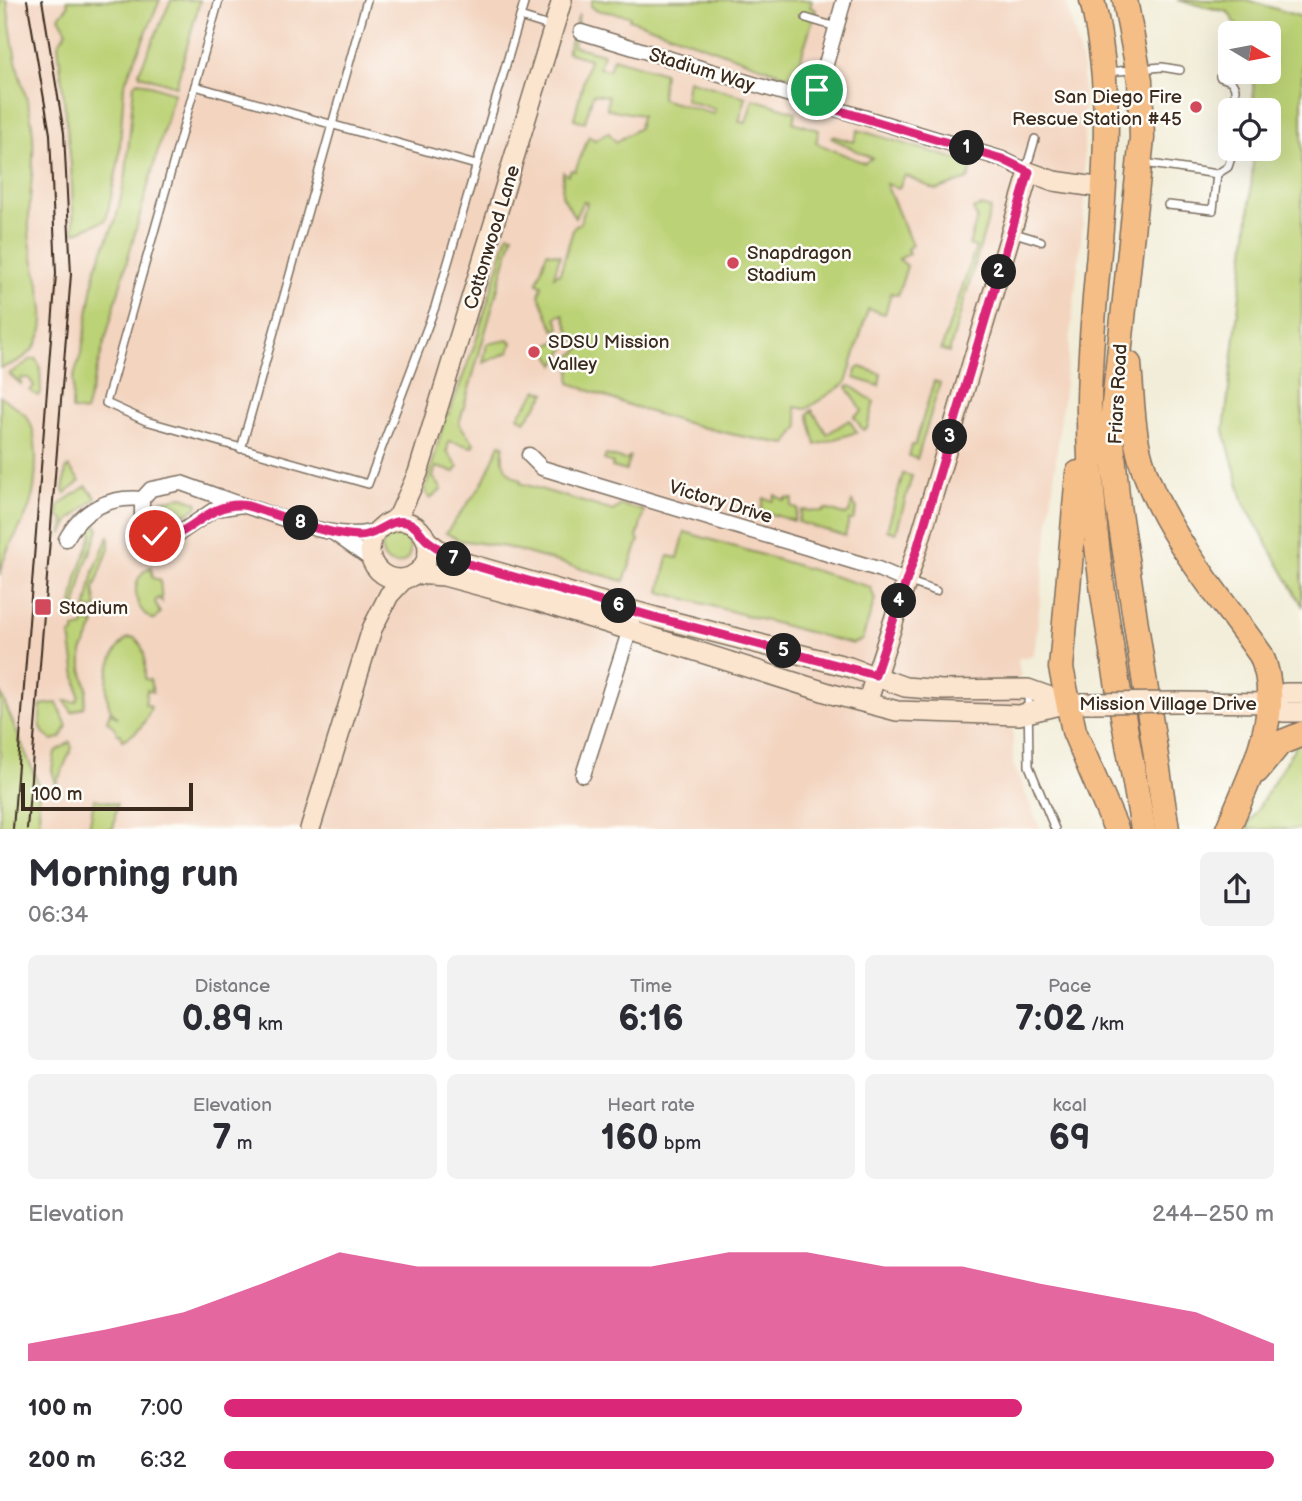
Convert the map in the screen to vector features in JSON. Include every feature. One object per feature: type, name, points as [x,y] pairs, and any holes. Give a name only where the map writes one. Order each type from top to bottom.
[{"type":"highway","name":"Friars Road","points":[[1092,0],[1106,72],[1108,104],[1089,398],[1093,514],[1143,829]]},
{"type":"highway","name":"Friars Road","points":[[1125,0],[1139,70],[1142,138],[1111,432],[1118,506],[1167,829]]},
{"type":"highway","points":[[1124,297],[1134,425],[1144,468],[1166,519],[1261,655],[1269,673],[1270,703],[1266,727],[1228,829]]},
{"type":"highway","points":[[1089,398],[1079,465],[1061,668],[1077,737],[1116,829]]},
{"type":"highway","points":[[1237,805],[1262,762],[1280,743],[1302,734]]},
{"type":"main road","name":"Cottonwood Lane","points":[[385,525],[399,515],[418,473],[562,0]]},
{"type":"main road","name":"Stadium Way","points":[[1027,172],[1054,181],[1103,188]]},
{"type":"main road","points":[[867,703],[906,581],[1027,172]]},
{"type":"main road","name":"Cottonwood Lane","points":[[418,473],[414,513],[423,535]]},
{"type":"main road","points":[[310,829],[372,629],[379,585],[372,539],[385,525],[402,521],[450,558],[867,703],[924,714],[1028,714],[1067,703]]},
{"type":"main road","points":[[372,629],[389,595],[426,559],[423,535]]},
{"type":"main road","points":[[374,564],[391,578],[410,576],[458,579],[875,675],[923,690],[1028,690],[1067,703]]},
{"type":"main road","name":"Mission Village Drive","points":[[1270,703],[1285,693],[1302,693]]},
{"type":"main road","name":"Mission Village Drive","points":[[1067,703],[1270,703],[1283,712],[1302,712]]},
{"type":"street","points":[[814,103],[844,0]]},
{"type":"street","name":"Stadium Way","points":[[581,32],[1002,159],[1027,172]]},
{"type":"street","name":"Victory Drive","points":[[529,455],[542,468],[878,569],[906,581]]},
{"type":"street","points":[[242,505],[215,509],[168,539],[155,536],[145,528],[140,508],[142,499],[151,489],[181,483],[334,533],[367,535],[385,525]]},
{"type":"street","points":[[66,539],[76,520],[92,510],[118,499],[142,499]]},
{"type":"street","points":[[334,533],[374,564]]},
{"type":"street","points":[[583,775],[633,621]]},
{"type":"lane","points":[[219,0],[106,403],[146,421],[368,484],[435,307],[525,0]]},
{"type":"lane","points":[[241,449],[367,0]]},
{"type":"lane","points":[[520,17],[554,27]]},
{"type":"lane","points":[[806,18],[836,27]]},
{"type":"lane","points":[[1106,72],[1162,67],[1180,70]]},
{"type":"lane","points":[[195,86],[476,165]]},
{"type":"lane","points":[[1027,172],[1035,139]]},
{"type":"lane","points":[[1140,162],[1217,174],[1228,167],[1230,161]]},
{"type":"lane","points":[[1168,205],[1213,210],[1217,174]]},
{"type":"lane","points":[[1010,232],[1041,241]]},
{"type":"lane","points":[[906,581],[936,591]]},
{"type":"lane","points":[[1028,690],[1029,765],[1055,829]]},
{"type":"shaded area","name":"SDSU Mission Valley","points":[[0,0],[1066,0],[1083,68],[1085,205],[1034,655],[1018,659],[1027,723],[1013,723],[1013,764],[1040,829],[0,829]]},
{"type":"green space","points":[[0,0],[7,0],[15,55],[32,127],[29,231],[43,310],[42,328],[36,345],[23,358],[0,368]]},
{"type":"green space","points":[[67,0],[160,0],[124,85],[119,159],[106,220],[74,233],[71,164],[58,44],[67,31],[59,17],[68,6]]},
{"type":"green space","points":[[171,0],[200,0],[176,86],[140,75],[139,72]]},
{"type":"green space","points":[[592,0],[812,0],[810,7],[816,10],[796,73],[791,77],[629,19],[630,16],[596,10],[591,6]]},
{"type":"green space","points":[[1177,0],[1247,0],[1302,17],[1302,605],[1244,503],[1224,431],[1253,161],[1281,161],[1281,98],[1254,98],[1253,84],[1281,84],[1281,21],[1234,21],[1228,12]]},
{"type":"green space","name":"Snapdragon Stadium","points":[[579,14],[573,46],[603,54],[599,68],[609,70],[613,58],[664,73],[661,99],[714,114],[715,109],[685,100],[688,80],[746,97],[739,122],[746,123],[753,99],[796,112],[793,122],[819,130],[816,143],[864,163],[872,158],[831,138],[832,136],[854,142],[858,130],[973,164],[968,179],[936,190],[905,175],[899,188],[886,184],[912,245],[907,249],[909,254],[899,259],[907,266],[898,295],[891,293],[885,314],[868,309],[846,383],[806,409],[795,407],[799,426],[787,444],[677,420],[570,383],[571,357],[585,344],[572,338],[563,314],[556,317],[560,328],[554,330],[539,295],[542,285],[537,283],[547,252],[560,255],[554,276],[560,273],[574,227],[580,223],[587,203],[583,201],[575,218],[562,195],[563,172],[568,175],[571,170],[575,171],[589,136],[595,140],[608,132],[616,142],[639,128],[641,115],[607,109],[608,96],[593,94],[585,122],[574,119],[589,59],[567,52]]},
{"type":"green space","points":[[138,81],[174,93],[85,412],[72,410],[73,380],[82,350],[96,267],[116,219],[126,175],[134,84]]},
{"type":"green space","points":[[980,206],[991,209],[949,352],[941,350],[976,247],[969,245],[977,219],[973,209]]},
{"type":"green space","points":[[508,234],[513,235],[459,424],[474,443],[472,447],[449,441],[447,451],[458,467],[455,472],[436,467],[433,477],[442,489],[430,499],[425,491],[446,414],[449,414],[476,341]]},
{"type":"green space","points":[[564,338],[570,341],[555,365],[545,347]]},
{"type":"green space","points":[[508,340],[512,342],[509,352],[483,363],[487,344]]},
{"type":"green space","points":[[36,359],[40,366],[41,392],[38,396],[30,391],[34,386],[29,378],[21,378],[21,384],[9,374]]},
{"type":"green space","points":[[860,367],[881,374],[879,386],[855,378],[856,369]]},
{"type":"green space","points":[[934,381],[940,383],[917,459],[909,456],[912,445],[915,445]]},
{"type":"green space","points":[[851,386],[874,402],[867,428],[863,430],[854,417],[862,411],[847,387]]},
{"type":"green space","points":[[538,390],[546,393],[525,421],[518,416]]},
{"type":"green space","points":[[0,396],[26,416],[34,434],[36,459],[30,505],[5,556],[0,575]]},
{"type":"green space","points":[[812,410],[827,434],[849,420],[857,432],[816,445],[808,414]]},
{"type":"green space","points":[[500,444],[504,445],[505,466],[521,480],[520,483],[613,511],[621,505],[644,511],[637,538],[639,540],[624,581],[506,547],[459,540],[446,533],[482,484]]},
{"type":"green space","points":[[606,455],[626,460],[630,457],[626,471],[612,467],[613,463],[604,460]]},
{"type":"green space","points":[[69,467],[80,481],[65,494],[63,491],[66,469]]},
{"type":"green space","points":[[903,474],[912,476],[896,533],[887,530]]},
{"type":"green space","points":[[86,486],[96,498],[69,521],[62,535],[64,518],[58,518],[59,505]]},
{"type":"green space","points":[[775,495],[785,501],[786,498],[793,499],[791,506],[798,509],[794,521],[761,511],[764,498],[773,501]]},
{"type":"green space","points":[[182,497],[197,502],[198,505],[172,524],[157,516],[156,510],[161,501]]},
{"type":"green space","points":[[852,502],[857,508],[853,520],[849,520],[845,536],[798,522],[802,510],[823,512],[825,509],[845,515],[849,513]]},
{"type":"green space","points":[[92,518],[99,529],[84,569],[76,606],[72,605],[77,577],[92,535],[92,527],[83,527],[73,548],[69,546],[78,527]]},
{"type":"green space","points":[[685,532],[870,587],[875,599],[862,640],[852,644],[660,592],[668,556],[678,558]]},
{"type":"green space","points":[[109,535],[109,548],[94,589],[97,608],[86,610],[94,571]]},
{"type":"green space","points":[[396,536],[406,540],[410,550],[406,560],[396,564],[386,560],[382,550],[386,540]]},
{"type":"green space","points":[[151,567],[153,578],[160,580],[162,602],[158,598],[155,602],[160,613],[154,620],[141,610],[136,594],[139,578]]},
{"type":"green space","points":[[85,621],[95,624],[82,652],[82,669],[87,688],[84,707],[72,712],[65,701],[76,702],[79,697],[70,635],[74,634],[74,629],[83,627]]},
{"type":"green space","points":[[129,638],[135,638],[142,647],[145,679],[150,680],[153,692],[147,690],[145,704],[151,706],[144,723],[132,735],[122,740],[121,734],[117,734],[107,721],[110,712],[118,718],[108,702],[107,681],[117,650]]},
{"type":"green space","points":[[0,692],[38,783],[40,829],[0,829]]},
{"type":"green space","points":[[57,703],[67,726],[61,738],[52,740],[42,729],[41,705]]},
{"type":"green space","points":[[1302,735],[1302,829],[1247,829],[1248,825]]},
{"type":"green space","points":[[70,742],[72,748],[56,784],[52,770],[55,752]]},
{"type":"green space","points":[[94,799],[117,804],[113,829],[89,829]]},
{"type":"tram line","points":[[13,829],[56,274],[50,134],[27,0]]},
{"type":"tram line","points":[[27,829],[71,274],[64,133],[42,0]]},
{"type":"place","name":"San Diego Fire Rescue Station #45","points":[[1196,107]]},
{"type":"place","name":"Snapdragon Stadium","points":[[733,263]]},
{"type":"place","name":"SDSU Mission Valley","points":[[534,352]]},
{"type":"place","name":"Stadium","points":[[43,607]]},
{"type":"route","points":[[155,536],[168,539],[174,537],[215,509],[242,505],[334,533],[359,536],[402,521],[414,526],[426,540],[450,558],[654,617],[875,675],[917,549],[1029,172],[1012,162],[814,103],[817,90]]}]
